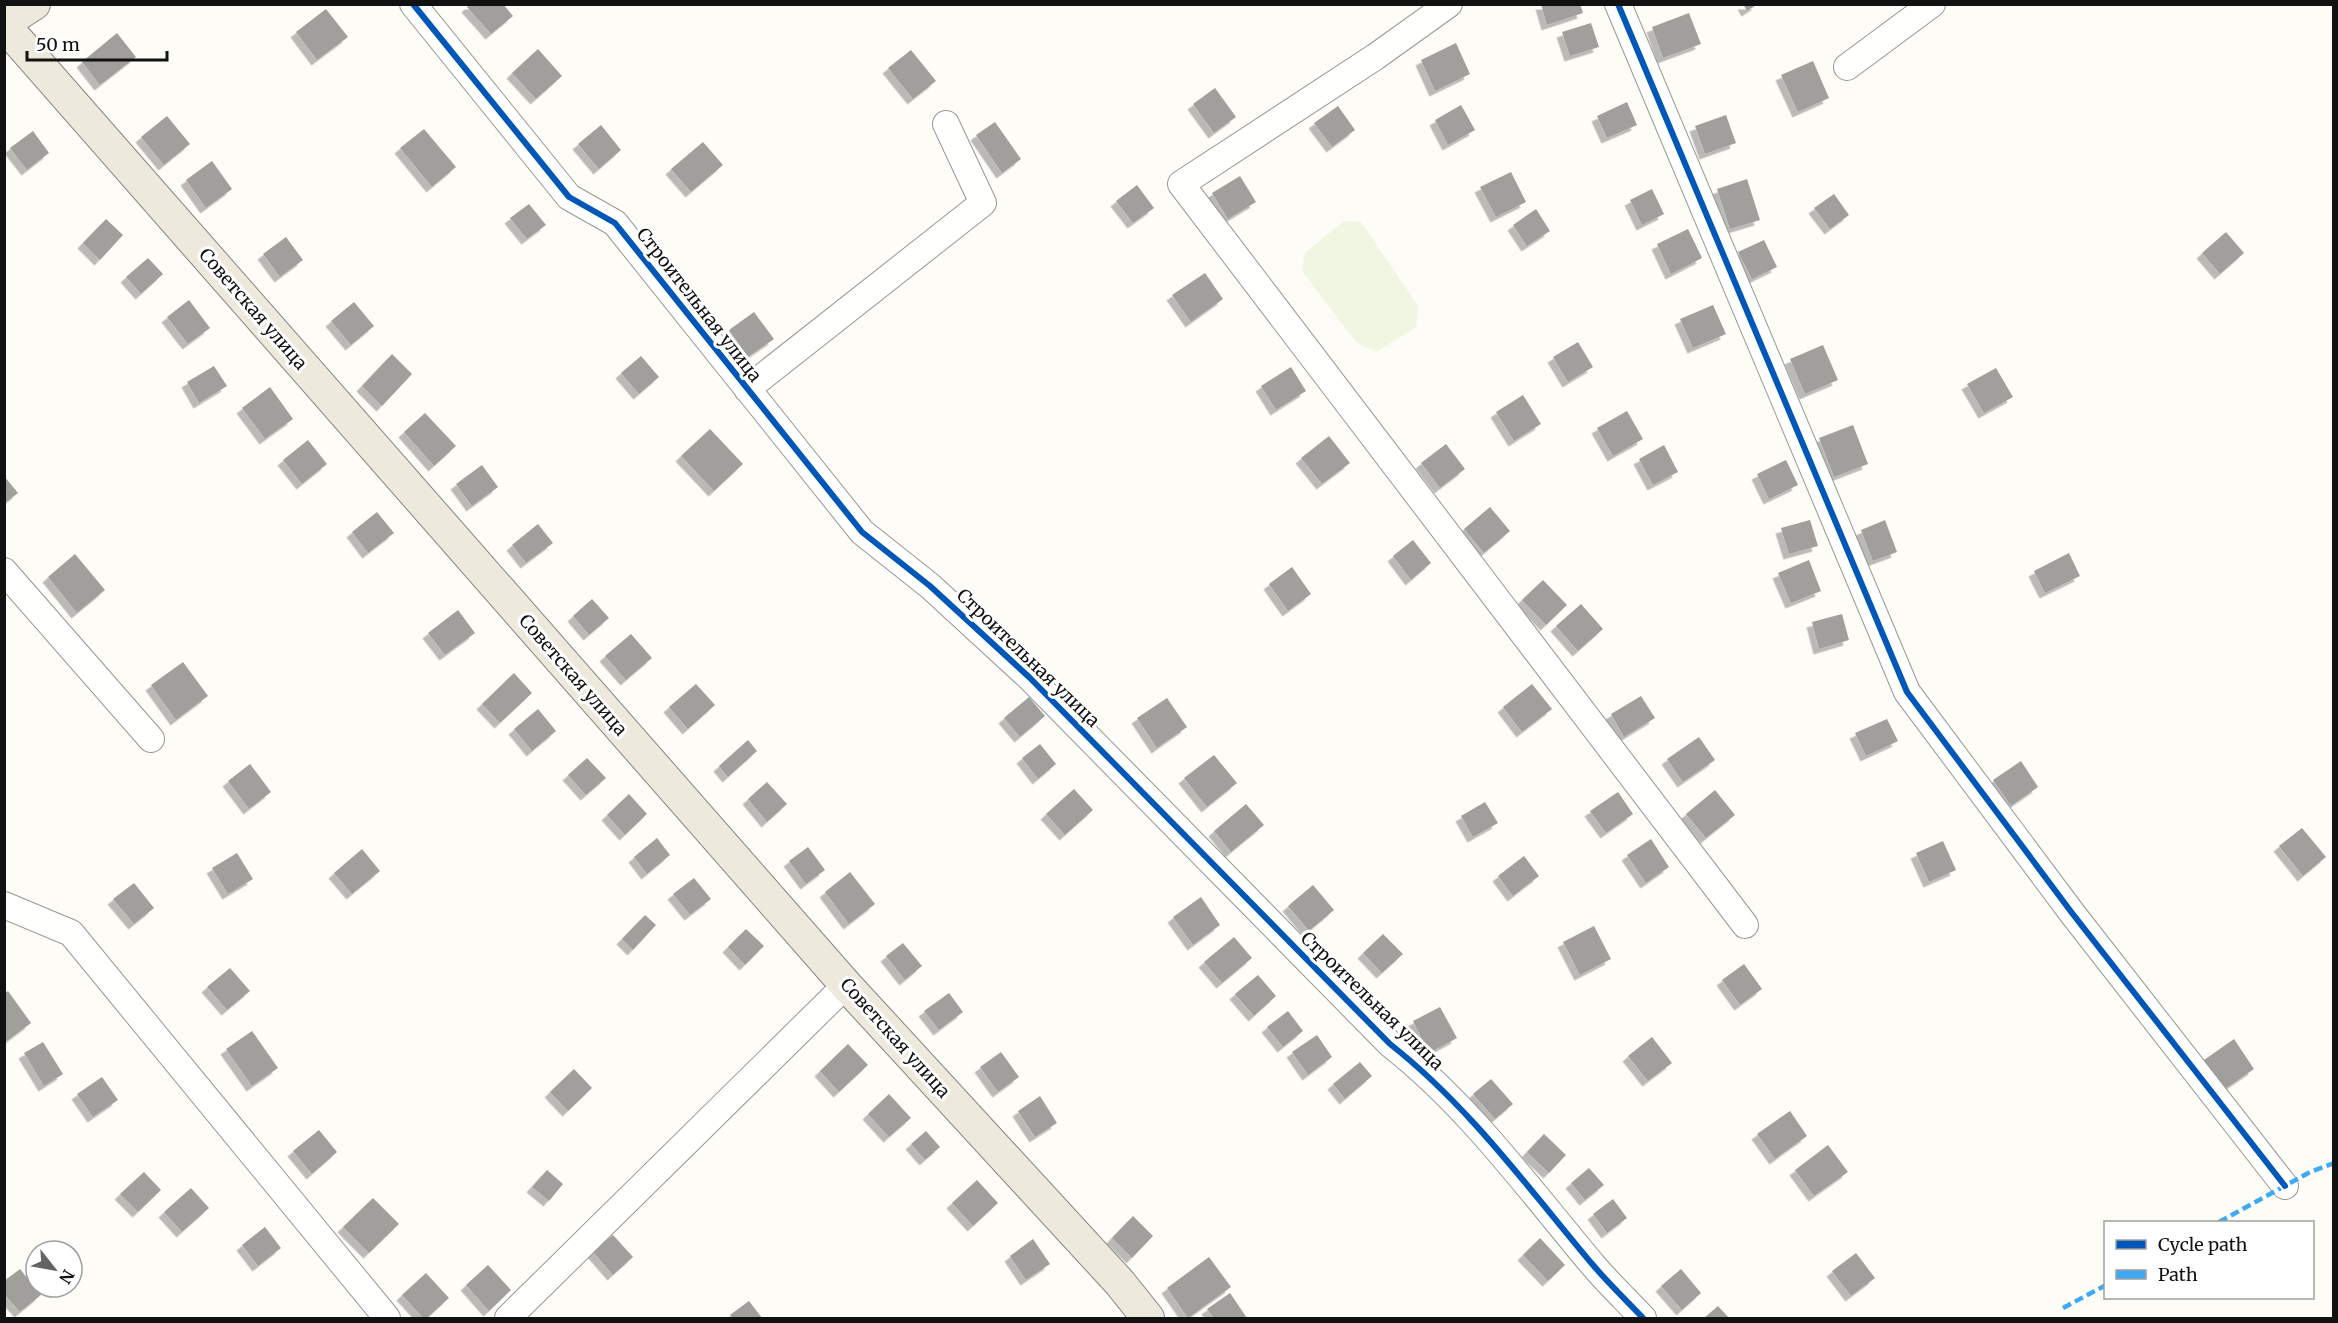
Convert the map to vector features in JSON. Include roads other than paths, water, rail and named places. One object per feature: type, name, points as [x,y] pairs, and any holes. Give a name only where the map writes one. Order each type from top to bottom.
[{"type":"main road","points":[[4,24],[34,4]]},
{"type":"main road","name":"Советская улица","points":[[4,24],[846,985],[1120,1283],[1148,1318]]},
{"type":"street","name":"Строительная улица","points":[[413,4],[569,197],[615,223],[862,532],[930,586],[1029,676],[1390,1044],[1416,1065],[1490,1141],[1595,1267],[1643,1318]]},
{"type":"street","points":[[1449,4],[1375,57],[1181,183],[1746,925]]},
{"type":"street","points":[[1618,4],[1907,692],[2072,913],[2286,1186]]},
{"type":"street","points":[[1847,67],[1932,4]]},
{"type":"street","points":[[747,389],[983,203],[946,124]]},
{"type":"street","points":[[4,572],[151,739]]},
{"type":"street","points":[[4,905],[71,933],[387,1318]]},
{"type":"street","points":[[508,1318],[846,985]]}]
